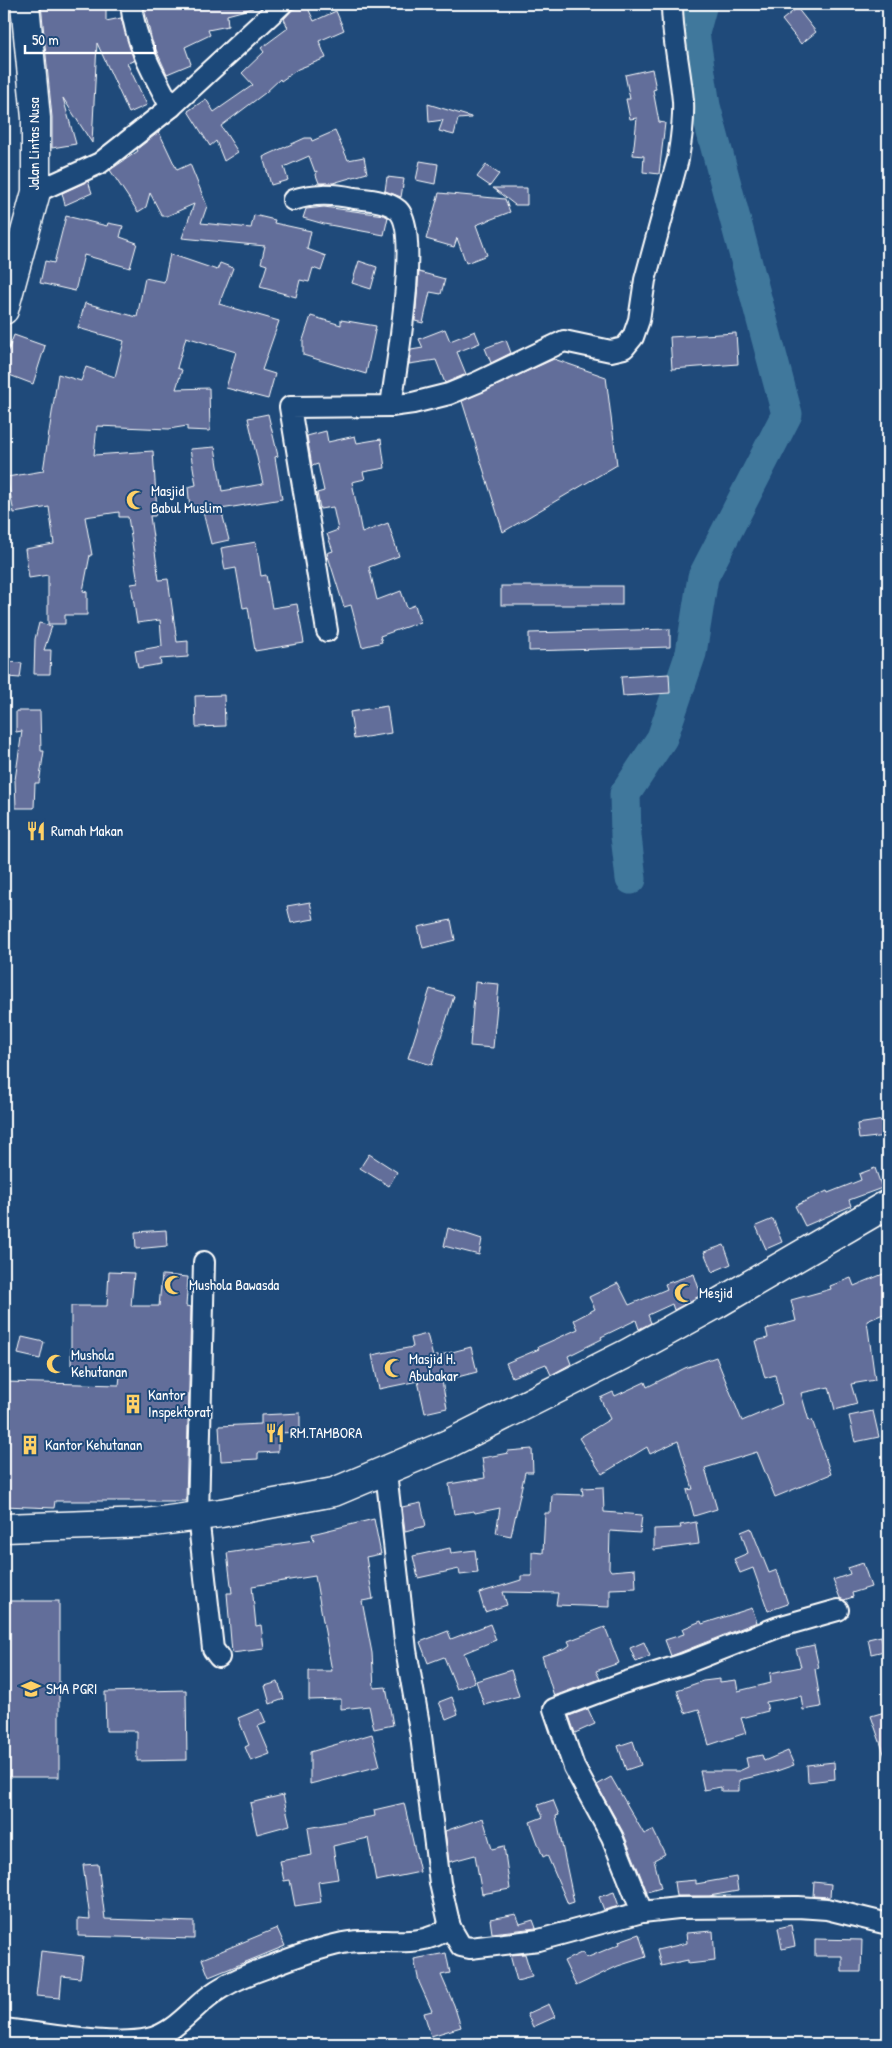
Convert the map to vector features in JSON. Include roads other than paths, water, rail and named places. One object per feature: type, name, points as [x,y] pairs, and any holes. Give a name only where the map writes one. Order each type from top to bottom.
[{"type":"highway","name":"Jalan Lintas Nusa","points":[[4,310],[36,192],[36,118],[25,4]]},
{"type":"highway","points":[[4,1528],[146,1523],[198,1516],[334,1492],[386,1472],[448,1444],[628,1353],[715,1306],[888,1204]]},
{"type":"street","points":[[132,4],[133,16],[147,64],[171,106]]},
{"type":"street","points":[[36,192],[100,162],[171,106],[282,4]]},
{"type":"street","points":[[327,630],[290,407],[391,406],[449,394],[505,371],[564,341],[611,351],[620,350],[628,345],[639,320],[645,280],[681,142],[683,102],[672,23],[672,4]]},
{"type":"street","points":[[293,200],[325,194],[371,200],[395,208],[402,216],[407,243],[407,278],[391,406]]},
{"type":"street","points":[[204,1262],[198,1516],[213,1649],[219,1657]]},
{"type":"street","points":[[386,1472],[406,1650],[421,1736],[440,1883],[450,1927],[461,1946],[499,1945],[539,1940],[642,1912],[688,1908],[798,1907],[827,1909],[888,1924]]},
{"type":"street","points":[[642,1912],[612,1837],[574,1767],[554,1709],[623,1683],[684,1664],[778,1627],[838,1610]]},
{"type":"street","points":[[4,2028],[86,2038],[147,2040],[169,2030],[213,1993],[244,1976],[270,1966],[344,1943],[420,1940],[441,1934],[450,1927]]},
{"type":"waterway","points":[[631,879],[626,836],[625,794],[662,738],[691,653],[703,577],[787,414],[705,106],[694,33],[702,4]]},
{"type":"place","name":"Masjid Babul Muslim","points":[[136,500]]},
{"type":"place","name":"Rumah Makan","points":[[36,831]]},
{"type":"place","name":"Mushola Bawasda","points":[[174,1285]]},
{"type":"place","name":"Mesjid","points":[[684,1293]]},
{"type":"place","name":"Mushola Kehutanan","points":[[56,1364]]},
{"type":"place","name":"Masjid H. Abubakar","points":[[394,1368]]},
{"type":"place","name":"Kantor Inspektorat","points":[[133,1404]]},
{"type":"place","name":"RM.TAMBORA","points":[[275,1433]]},
{"type":"place","name":"Kantor Kehutanan","points":[[30,1445]]},
{"type":"place","name":"SMA PGRI","points":[[31,1689]]}]
